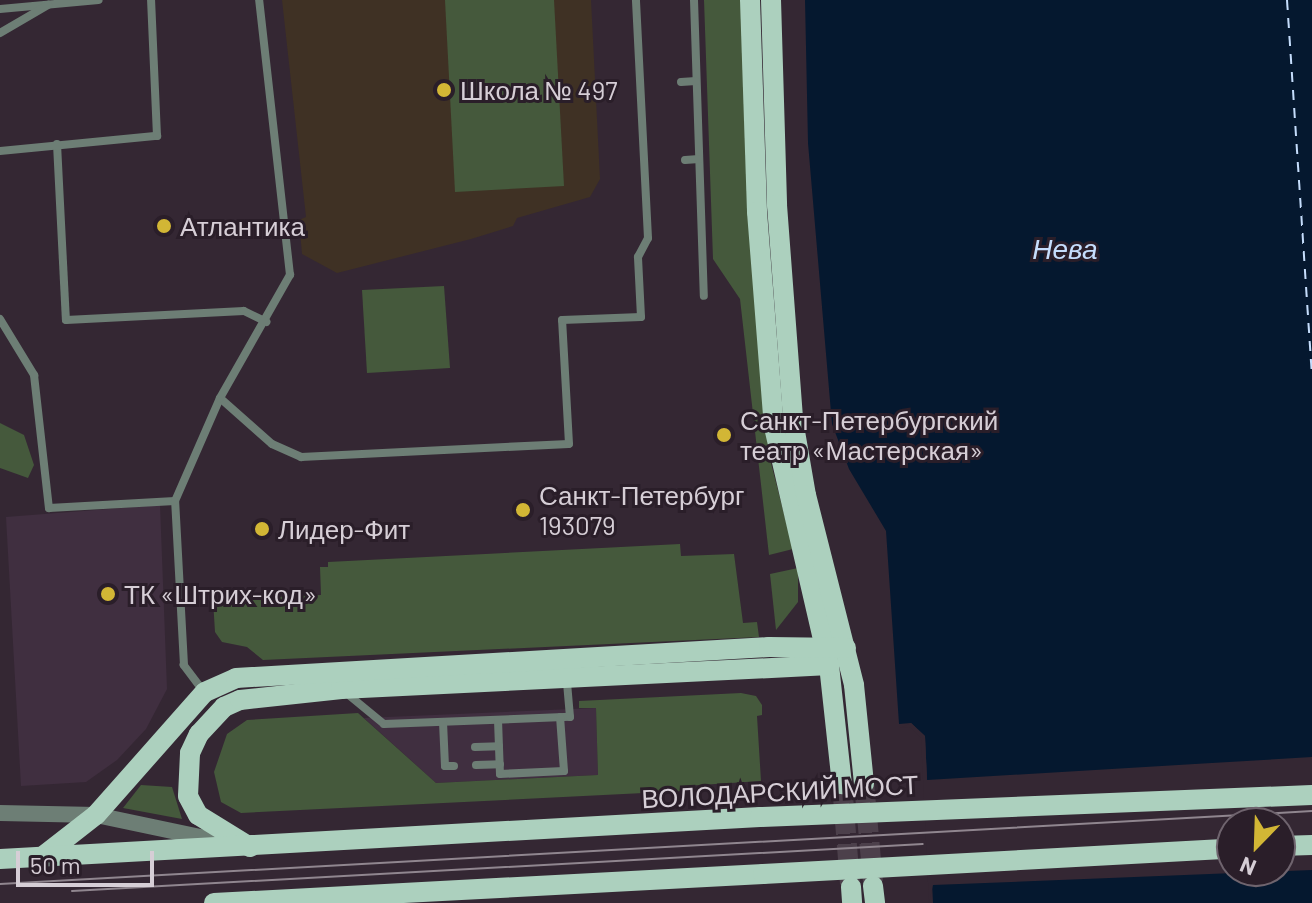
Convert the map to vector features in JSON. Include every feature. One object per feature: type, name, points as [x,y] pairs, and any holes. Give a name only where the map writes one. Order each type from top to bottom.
[{"type":"main road","points":[[750,0],[757,212],[774,427],[836,646],[829,665],[842,784]]},
{"type":"main road","points":[[771,0],[777,205],[790,391],[806,495],[864,783]]},
{"type":"main road","points":[[42,857],[96,815],[205,692],[253,675],[836,646]]},
{"type":"main road","points":[[250,847],[198,815],[188,796],[190,753],[199,734],[224,707],[240,700],[341,689],[829,665]]},
{"type":"main road","name":"ВОЛОДАРСКИЙ МОСТ","points":[[0,859],[760,817],[1312,795]]},
{"type":"main road","points":[[214,903],[1216,850]]},
{"type":"street","points":[[0,813],[96,815],[250,847]]},
{"type":"lane","points":[[0,9],[99,0]]},
{"type":"lane","points":[[0,151],[157,136],[151,0]]},
{"type":"lane","points":[[205,692],[184,665],[175,501],[220,398],[267,322],[290,275],[259,0]]},
{"type":"lane","points":[[220,398],[272,444],[301,457],[569,444],[562,320],[641,317],[638,257],[648,238],[636,0]]},
{"type":"lane","points":[[694,0],[704,296]]},
{"type":"lane","points":[[0,33],[51,3]]},
{"type":"lane","points":[[681,82],[696,81]]},
{"type":"lane","points":[[640,84],[651,83]]},
{"type":"lane","points":[[57,144],[66,320],[244,311],[267,322]]},
{"type":"lane","points":[[685,160],[699,159]]},
{"type":"lane","points":[[644,162],[655,162]]},
{"type":"lane","points":[[0,319],[34,375],[49,508],[175,501]]},
{"type":"lane","points":[[341,689],[384,724],[570,717],[567,677]]},
{"type":"lane","points":[[498,720],[500,774],[564,771],[560,717]]},
{"type":"lane","points":[[443,722],[448,749],[445,766],[454,766]]},
{"type":"lane","points":[[475,747],[499,746]]},
{"type":"lane","points":[[476,765],[500,764]]},
{"type":"shaded area","name":"Школа № 497","points":[[282,0],[591,0],[600,179],[590,197],[517,218],[513,226],[471,239],[337,273],[302,254],[299,220],[306,217]]},
{"type":"shaded area","points":[[160,505],[167,689],[146,729],[117,760],[86,782],[21,786],[6,517]]},
{"type":"shaded area","points":[[596,708],[598,775],[436,783],[364,718]]},
{"type":"green space","points":[[445,0],[554,0],[564,186],[455,192]]},
{"type":"green space","points":[[704,0],[743,0],[761,378],[771,463],[793,549],[769,555],[740,299],[713,259]]},
{"type":"green space","points":[[444,286],[450,368],[367,373],[362,290]]},
{"type":"green space","points":[[0,423],[24,435],[34,465],[28,478],[0,468]]},
{"type":"green space","points":[[680,544],[681,556],[734,554],[743,623],[757,622],[759,637],[263,660],[247,647],[222,642],[215,632],[213,600],[321,595],[320,567],[328,567],[328,562]]},
{"type":"green space","points":[[798,568],[798,602],[776,630],[770,574]]},
{"type":"green space","points":[[741,693],[756,696],[762,705],[762,715],[757,716],[761,781],[685,786],[684,791],[241,813],[221,802],[214,772],[227,734],[247,720],[358,713],[436,783],[598,775],[596,708],[579,708],[579,701]]},
{"type":"green space","points":[[141,785],[172,787],[182,819],[123,808]]},
{"type":"water","name":"Нева","points":[[805,0],[1312,0],[1312,903],[933,903],[925,736],[911,723],[899,724],[886,531],[849,469],[832,424],[808,143]]},
{"type":"pier","points":[[911,723],[925,736],[927,780],[1312,757],[1312,870],[1296,871],[1296,807],[1216,807],[1216,874],[933,885],[929,903],[921,738],[910,727],[900,728]]},
{"type":"ferry route","points":[[1287,0],[1312,376]]},
{"type":"tunnel","points":[[864,783],[873,882]]},
{"type":"tunnel","points":[[842,784],[850,884]]},
{"type":"tram line","points":[[0,884],[1312,811]]},
{"type":"tram line","points":[[72,891],[923,844]]},
{"type":"place","name":"Школа № 497","points":[[444,90]]},
{"type":"place","name":"Атлантика","points":[[164,226]]},
{"type":"place","name":"Санкт-Петербургский театр «Мастерская»","points":[[724,435]]},
{"type":"place","name":"Санкт-Петербург 193079","points":[[523,510]]},
{"type":"place","name":"Лидер-Фит","points":[[262,529]]},
{"type":"place","name":"ТК «Штрих-код»","points":[[108,594]]}]
